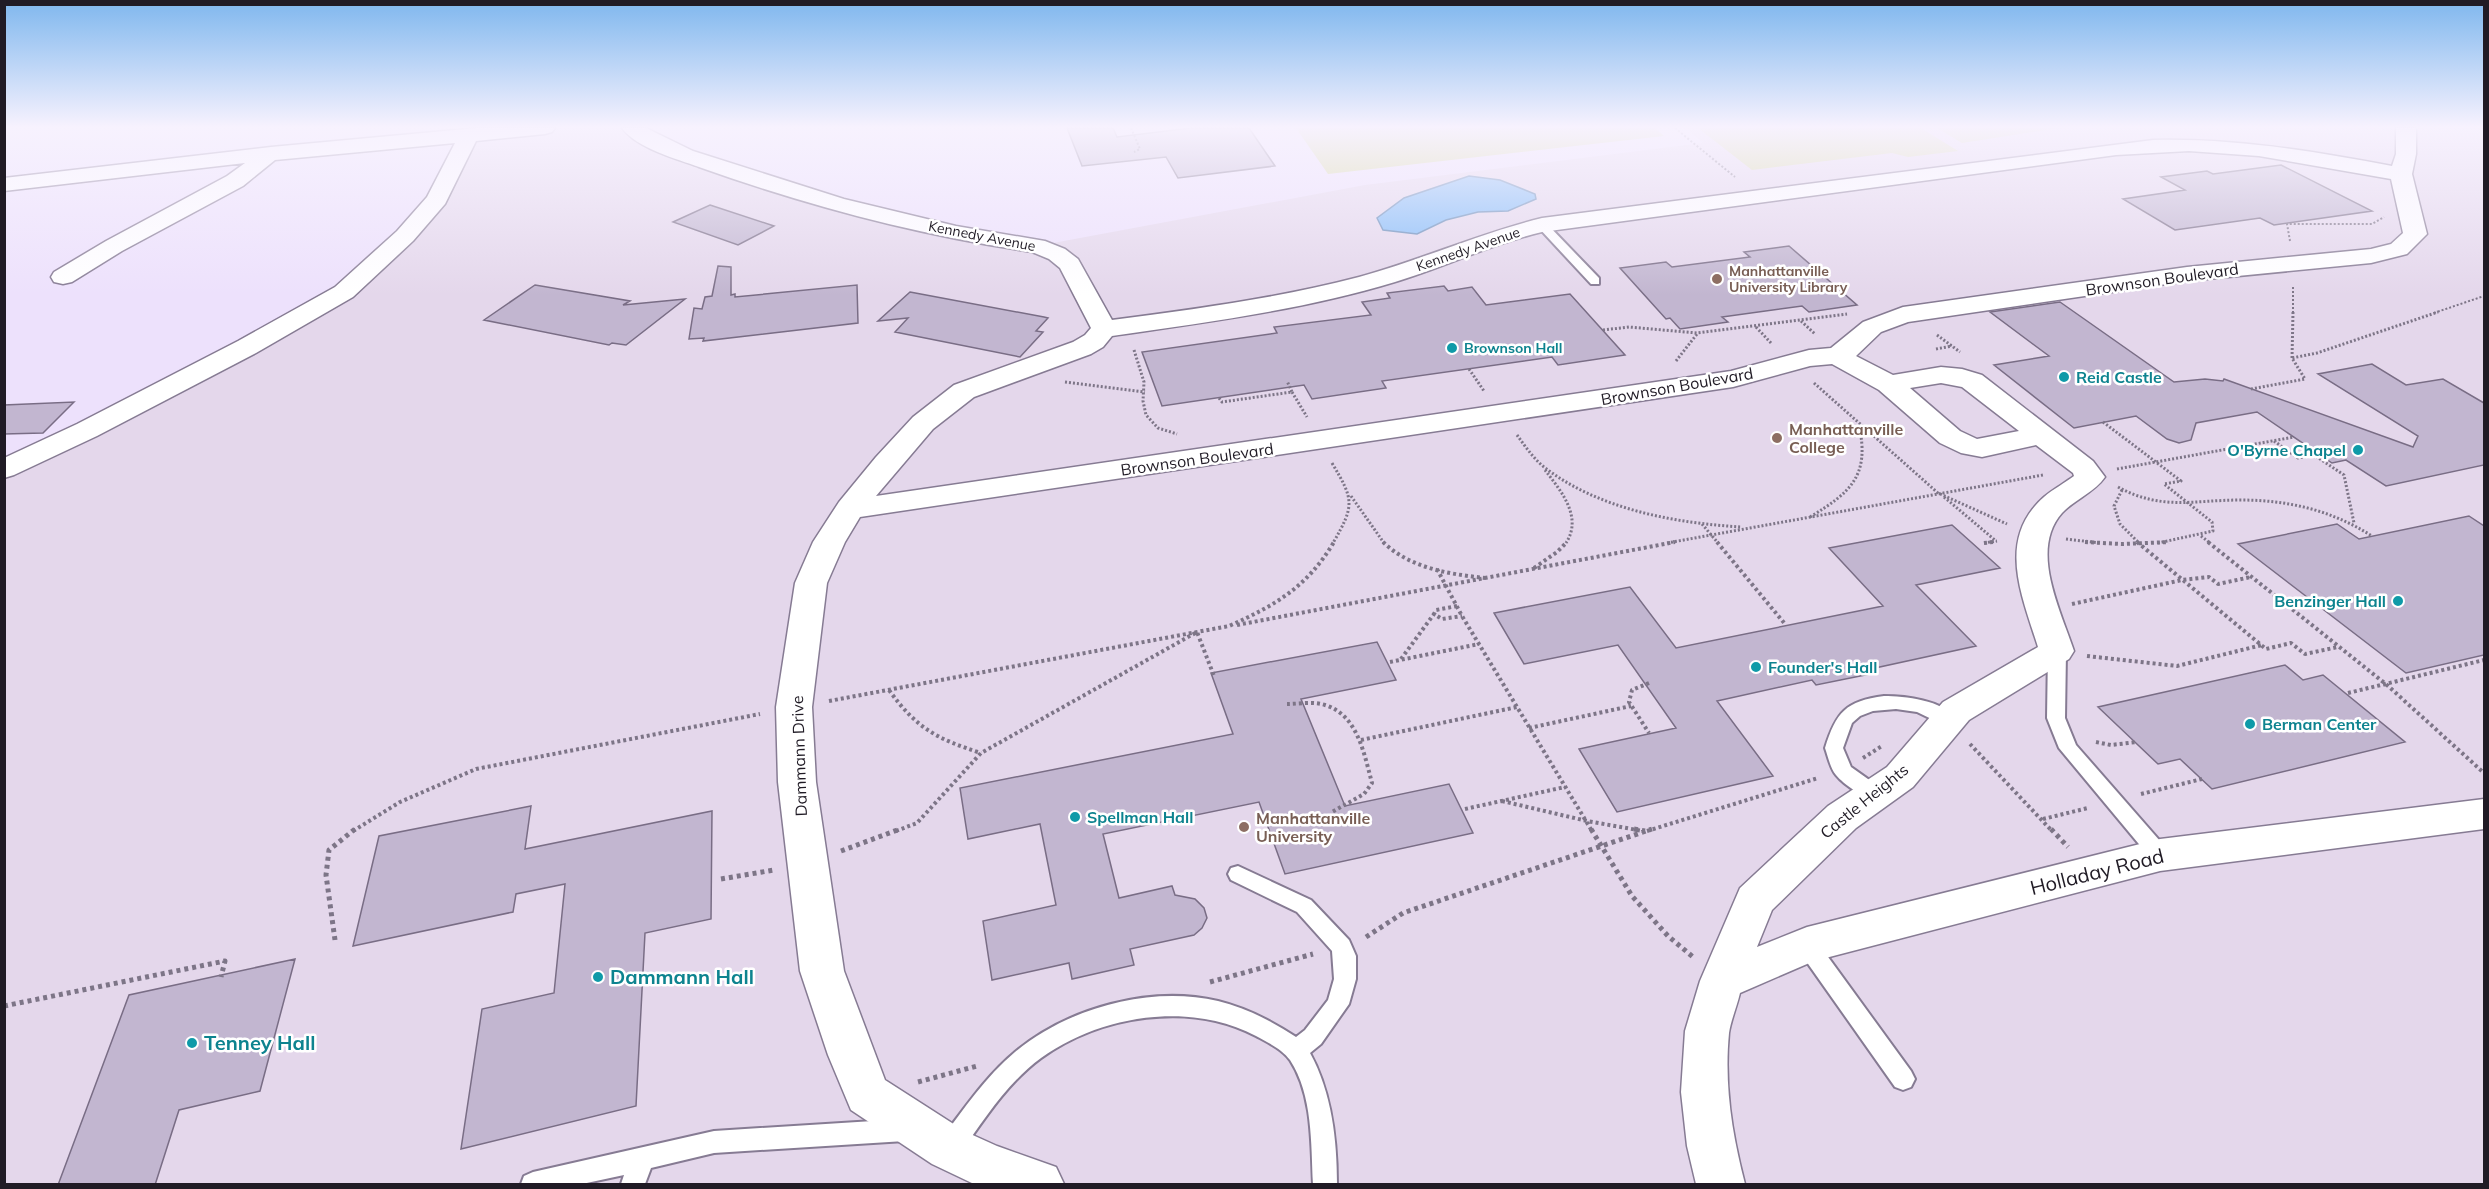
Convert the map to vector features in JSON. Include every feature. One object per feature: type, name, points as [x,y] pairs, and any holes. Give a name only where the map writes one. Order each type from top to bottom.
[{"type":"street","points":[[63,277],[114,246],[230,183]]},
{"type":"street","points":[[4,469],[87,430],[247,347],[344,292],[405,236],[437,199],[445,183]]},
{"type":"street","name":"Kennedy Avenue","points":[[767,183],[894,219],[1037,246],[1057,254],[1070,264],[1115,327],[1288,300],[1366,283],[1402,272],[1486,239],[1542,225],[1854,183]]},
{"type":"street","name":"Brownson Boulevard","points":[[850,509],[1315,425],[1500,415],[1733,379],[1829,349],[1846,351],[1872,327],[1903,315],[2187,274],[2371,256],[2399,249],[2415,234],[2403,183]]},
{"type":"street","name":"Dammann Drive","points":[[868,1095],[851,1055],[822,971],[806,864],[797,782],[794,707],[810,583],[829,542],[850,509],[886,463],[942,407],[964,391],[1082,348],[1115,327]]},
{"type":"street","points":[[1829,349],[1889,384],[1950,437],[1971,447],[1982,448],[2042,435]]},
{"type":"street","points":[[1889,384],[1940,375],[1962,377],[1972,381],[2083,467],[2090,477],[2087,482],[2066,493],[2050,508],[2033,535],[2034,575],[2057,651]]},
{"type":"street","name":"Castle Heights","points":[[1720,1185],[1711,1146],[1704,1092],[1707,1031],[1722,981],[1755,900],[1842,817],[1900,777],[1956,711],[2057,651]]},
{"type":"street","name":"Holladay Road","points":[[1722,981],[1807,945],[2160,855],[2484,814]]},
{"type":"street","points":[[868,1095],[934,1138],[989,1167],[1039,1185]]},
{"type":"lane","points":[[1542,225],[1595,281]]},
{"type":"lane","points":[[2057,651],[2056,718],[2068,748],[2160,855]]},
{"type":"lane","points":[[1875,794],[1843,771],[1834,748],[1846,718],[1860,708],[1879,704],[1905,704],[1926,709],[1947,719]]},
{"type":"lane","points":[[1238,874],[1304,906],[1341,946],[1345,956],[1345,979],[1338,1004],[1312,1037],[1297,1050]]},
{"type":"lane","points":[[1807,945],[1903,1079]]},
{"type":"lane","points":[[533,1185],[714,1142],[934,1138],[992,1092],[1033,1051],[1085,1022],[1127,1011],[1179,1006],[1228,1012],[1261,1026],[1297,1050],[1314,1085],[1320,1116],[1324,1185]]},
{"type":"lane","points":[[633,1185],[642,1158]]},
{"type":"path","points":[[1744,183],[1759,196]]},
{"type":"path","points":[[2251,389],[2305,380],[2292,358],[2317,353],[2484,296]]},
{"type":"path","points":[[1800,320],[1829,349]]},
{"type":"path","points":[[1755,326],[1859,423],[1996,541]]},
{"type":"path","points":[[1115,327],[1145,392],[1143,405],[1154,427],[1163,432],[1181,435]]},
{"type":"path","points":[[1685,364],[1673,366],[1697,333]]},
{"type":"path","points":[[1470,369],[1485,392],[1474,394]]},
{"type":"path","points":[[1024,371],[1075,384],[1145,392]]},
{"type":"path","points":[[1287,381],[1315,425],[1350,495],[1387,547],[1414,562],[1437,569],[1489,578]]},
{"type":"path","points":[[1220,398],[1222,402],[1292,392]]},
{"type":"path","points":[[1500,415],[1543,467],[1573,513],[1570,537],[1564,546],[1533,569]]},
{"type":"path","points":[[1296,419],[1315,425]]},
{"type":"path","points":[[1938,493],[2033,535],[2112,545],[2140,544],[2201,535],[2213,531],[2212,522],[2164,484],[2181,481],[2103,422]]},
{"type":"path","points":[[1806,519],[1836,502],[1862,472],[1864,441],[1859,423]]},
{"type":"path","points":[[334,940],[326,875],[329,850],[361,825],[400,802],[476,769],[794,707],[1446,587],[1749,527],[1806,519],[2083,467],[2103,465],[2112,470],[2294,437]]},
{"type":"path","points":[[2274,440],[2298,458],[2314,455],[2344,475],[2354,523]]},
{"type":"path","points":[[1543,467],[1571,483],[1625,507],[1701,524],[1749,527]]},
{"type":"path","points":[[2339,647],[2305,654],[2291,643],[2266,649],[2127,533],[2115,514],[2114,506],[2122,490],[2181,505],[2249,500],[2290,503],[2320,509],[2354,523],[2372,536]]},
{"type":"path","points":[[1229,626],[1267,609],[1299,587],[1338,535],[1348,516],[1350,495]]},
{"type":"path","points":[[1701,524],[1785,624]]},
{"type":"path","points":[[2201,535],[2387,684],[2484,773]]},
{"type":"path","points":[[1437,569],[1462,616],[1632,896],[1668,936],[1722,981]]},
{"type":"path","points":[[2044,610],[2182,580],[2209,577],[2218,584],[2252,577]]},
{"type":"path","points":[[1400,659],[1436,610],[1457,606]]},
{"type":"path","points":[[1434,614],[1442,619],[1462,616]]},
{"type":"path","points":[[1197,632],[1214,676]]},
{"type":"path","points":[[721,879],[806,864],[917,823],[981,753],[1197,632]]},
{"type":"path","points":[[1390,662],[1479,644]]},
{"type":"path","points":[[2057,651],[2177,666],[2262,645]]},
{"type":"path","points":[[2348,693],[2484,660]]},
{"type":"path","points":[[1649,683],[1632,690],[1629,695],[1631,706],[1649,733]]},
{"type":"path","points":[[889,690],[912,722],[940,740],[981,753]]},
{"type":"path","points":[[1287,704],[1316,703],[1336,709],[1350,722],[1360,740],[1372,783],[1364,794],[1332,812]]},
{"type":"path","points":[[1529,728],[1631,706]]},
{"type":"path","points":[[1360,740],[1517,707]]},
{"type":"path","points":[[1947,719],[2092,872]]},
{"type":"path","points":[[2063,735],[2111,745],[2137,742]]},
{"type":"path","points":[[1179,1006],[1202,984],[1341,946],[1373,935],[1403,913],[1646,831],[1843,771],[1892,740]]},
{"type":"path","points":[[1465,809],[1565,787]]},
{"type":"path","points":[[1502,801],[1587,821],[1646,831]]},
{"type":"path","points":[[4,1006],[225,961],[221,977]]},
{"type":"path","points":[[868,1095],[1033,1051]]},
{"type":"shaded area","name":"Manhattanville University","points":[[438,183],[769,183],[785,190],[1037,246],[1377,183],[2484,183],[2484,1184],[5,1184],[5,469],[344,292],[405,236]]},
{"type":"water","points":[[1447,183],[1509,183],[1535,194],[1536,199],[1508,211],[1478,212],[1446,220],[1417,234],[1383,230],[1377,218],[1404,198]]},
{"type":"building","points":[[2173,183],[2318,183],[2372,211],[2274,225],[2260,218],[2175,230],[2123,199],[2185,190]]},
{"type":"building","points":[[710,205],[774,226],[738,245],[673,222]]},
{"type":"building","name":"Manhattanville University Library","points":[[1789,246],[1857,305],[1809,312],[1802,306],[1722,317],[1728,322],[1680,329],[1670,318],[1666,319],[1620,268],[1666,262],[1672,267],[1750,257],[1744,252]]},
{"type":"building","points":[[718,266],[731,267],[731,295],[735,294],[735,297],[857,285],[858,323],[703,341],[704,338],[689,339],[694,308],[702,309],[705,297],[712,296]]},
{"type":"building","points":[[535,285],[630,301],[623,305],[685,299],[626,345],[612,343],[609,345],[484,320]]},
{"type":"building","name":"Brownson Hall","points":[[1444,286],[1448,291],[1472,287],[1486,305],[1570,294],[1625,355],[1558,365],[1552,357],[1382,381],[1386,388],[1312,399],[1304,385],[1162,406],[1142,352],[1277,333],[1274,327],[1371,315],[1362,302],[1390,298],[1387,293]]},
{"type":"building","points":[[910,292],[1048,318],[1036,331],[1043,332],[1020,357],[895,332],[908,318],[878,321]]},
{"type":"building","points":[[2060,302],[2174,382],[2205,379],[2223,381],[2224,379],[2413,447],[2418,436],[2318,374],[2372,364],[2406,385],[2443,379],[2484,403],[2484,465],[2386,486],[2346,460],[2332,463],[2257,412],[2196,423],[2191,440],[2179,443],[2167,439],[2136,416],[2074,428],[1994,365],[2049,356],[1990,312]]},
{"type":"building","points":[[74,402],[43,433],[4,434],[4,405]]},
{"type":"building","name":"Benzinger Hall","points":[[2469,516],[2484,526],[2484,655],[2406,673],[2238,544],[2337,524],[2359,539]]},
{"type":"building","name":"Founder's Hall","points":[[1952,525],[2000,568],[1916,585],[1976,646],[1866,670],[1870,674],[1816,685],[1812,680],[1717,701],[1773,776],[1617,812],[1579,749],[1676,728],[1618,645],[1524,664],[1494,613],[1630,587],[1676,648],[1883,606],[1829,548]]},
{"type":"building","name":"Spellman Hall","points":[[1377,642],[1396,680],[1301,699],[1345,806],[1449,784],[1473,833],[1285,874],[1259,802],[1103,834],[1119,898],[1172,886],[1175,895],[1195,899],[1204,908],[1207,918],[1202,928],[1194,935],[1130,949],[1134,965],[1072,979],[1069,963],[992,980],[983,921],[1056,905],[1040,824],[968,839],[960,788],[1233,734],[1211,673]]},
{"type":"building","name":"Berman Center","points":[[2285,665],[2303,680],[2323,675],[2405,742],[2212,789],[2180,759],[2158,764],[2098,707]]},
{"type":"building","name":"Dammann Hall","points":[[531,806],[525,849],[712,811],[711,919],[645,933],[636,1106],[461,1149],[482,1009],[554,993],[565,884],[516,894],[513,912],[353,946],[379,836]]},
{"type":"building","name":"Tenney Hall","points":[[295,959],[260,1091],[179,1110],[155,1185],[58,1185],[129,995]]},
{"type":"place","name":"Manhattanville University Library","points":[[1717,279]]},
{"type":"place","name":"Brownson Hall","points":[[1452,348]]},
{"type":"place","name":"Reid Castle","points":[[2064,377]]},
{"type":"place","name":"Manhattanville College","points":[[1777,438]]},
{"type":"place","name":"O'Byrne Chapel","points":[[2358,450]]},
{"type":"place","name":"Benzinger Hall","points":[[2398,601]]},
{"type":"place","name":"Founder's Hall","points":[[1756,667]]},
{"type":"place","name":"Berman Center","points":[[2250,724]]},
{"type":"place","name":"Spellman Hall","points":[[1075,817]]},
{"type":"place","name":"Manhattanville University","points":[[1244,827]]},
{"type":"place","name":"Dammann Hall","points":[[598,977]]},
{"type":"place","name":"Tenney Hall","points":[[192,1043]]}]
